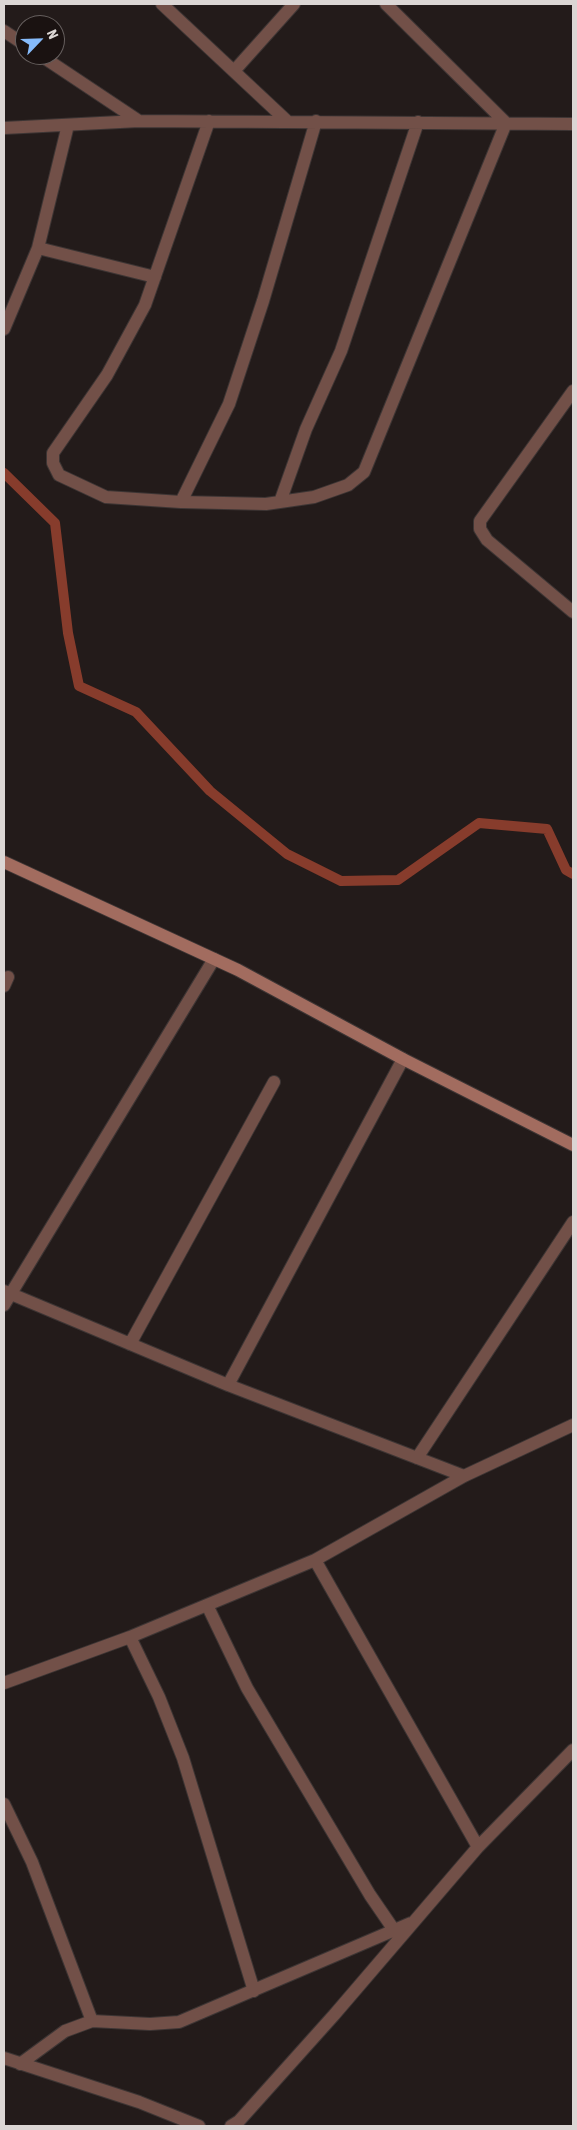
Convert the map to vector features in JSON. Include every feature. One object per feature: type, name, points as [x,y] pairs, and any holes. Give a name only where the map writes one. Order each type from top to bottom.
[{"type":"street","points":[[162,4],[287,121]]},
{"type":"street","points":[[234,71],[294,4]]},
{"type":"street","points":[[386,4],[506,123]]},
{"type":"street","points":[[4,31],[15,38]]},
{"type":"street","points":[[55,65],[139,121]]},
{"type":"street","points":[[4,128],[139,121],[573,124]]},
{"type":"street","points":[[209,121],[145,305],[107,375],[53,453],[53,463],[59,475],[106,497],[181,502],[266,504],[314,497],[348,485],[364,472],[506,123]]},
{"type":"street","points":[[181,502],[229,404],[263,302],[316,122]]},
{"type":"street","points":[[280,502],[306,429],[341,351],[418,122]]},
{"type":"street","points":[[4,329],[38,248],[68,125]]},
{"type":"street","points":[[38,248],[155,277]]},
{"type":"street","points":[[573,391],[480,521],[480,529],[487,540],[573,612]]},
{"type":"street","points":[[4,862],[246,974],[403,1059],[573,1145]]},
{"type":"street","points":[[4,1305],[8,1292],[214,959]]},
{"type":"street","points":[[228,1385],[403,1059]]},
{"type":"street","points":[[130,1344],[274,1082]]},
{"type":"street","points":[[417,1458],[573,1222]]},
{"type":"street","points":[[8,1292],[228,1385],[464,1476]]},
{"type":"street","points":[[4,1683],[130,1637],[315,1560],[464,1476],[573,1425]]},
{"type":"street","points":[[315,1560],[478,1847]]},
{"type":"street","points":[[208,1605],[247,1688],[365,1887],[394,1930]]},
{"type":"street","points":[[130,1637],[159,1697],[183,1758],[254,1991]]},
{"type":"street","points":[[231,2126],[239,2121],[478,1847],[573,1750]]},
{"type":"street","points":[[4,1804],[32,1862],[92,2021]]},
{"type":"street","points":[[20,2064],[65,2030],[92,2021],[150,2024],[179,2022],[414,1922]]},
{"type":"street","points":[[4,2058],[139,2102],[199,2126]]},
{"type":"waterway","points":[[4,473],[55,523],[68,633],[79,686],[136,712],[210,791],[287,854],[341,881],[398,880],[479,823],[547,829],[566,870],[573,874]]}]
